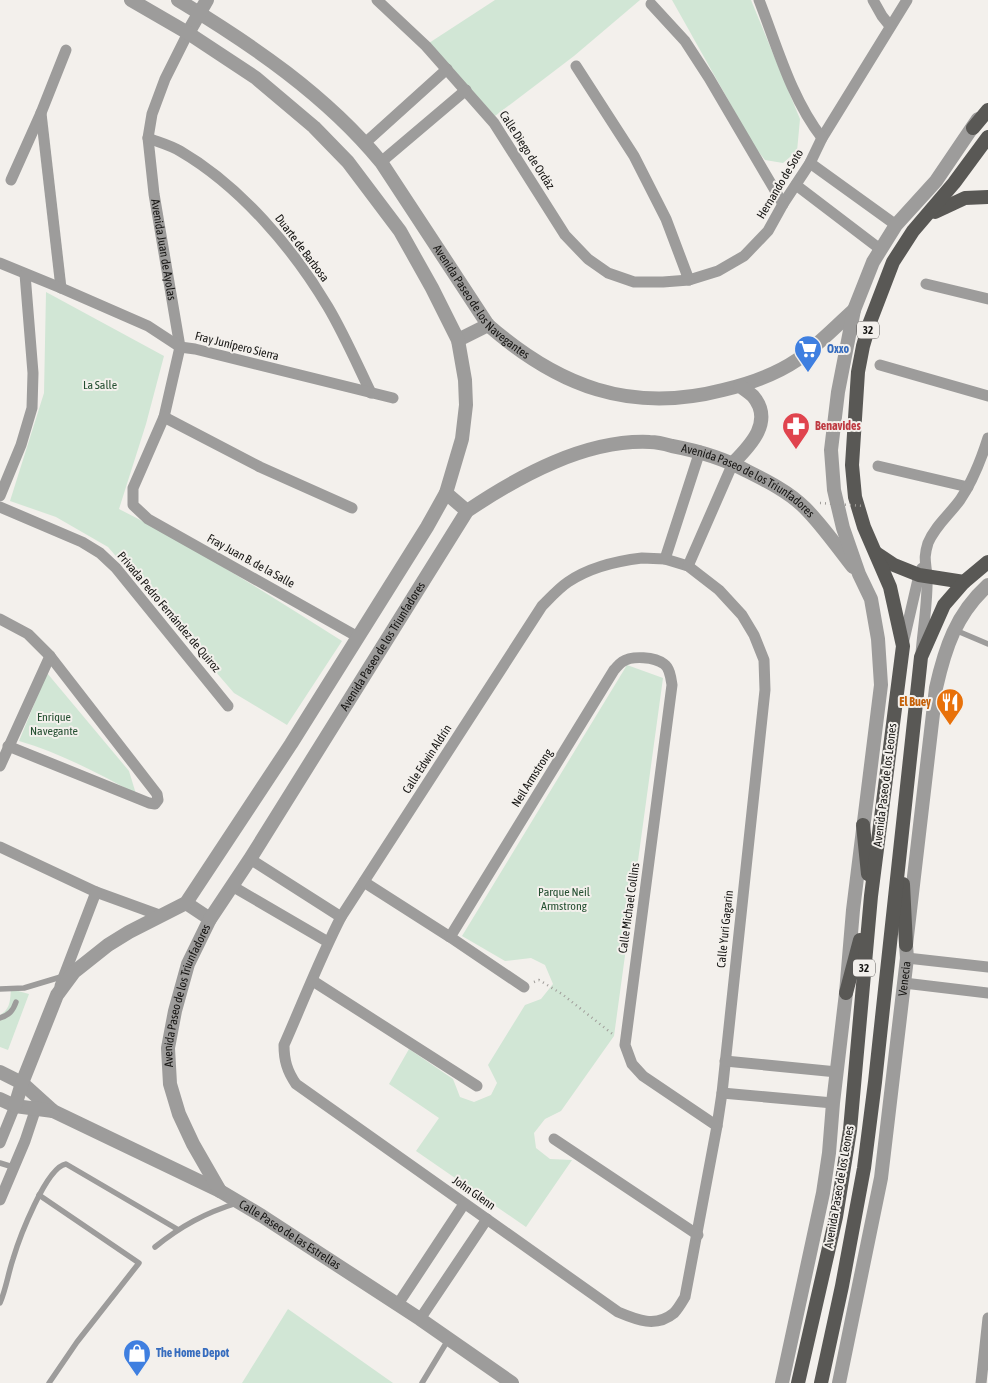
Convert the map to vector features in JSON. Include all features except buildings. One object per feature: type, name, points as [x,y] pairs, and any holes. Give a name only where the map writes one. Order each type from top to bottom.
[{"type":"main road","points":[[972,128],[988,110]]},
{"type":"main road","name":"Avenida Paseo de los Leones","points":[[798,1383],[836,1217],[850,1130],[870,901],[903,646],[890,586],[864,527],[855,497],[852,465],[858,372],[865,338],[893,262],[903,244],[954,183],[988,137]]},
{"type":"main road","points":[[925,218],[946,205],[964,198],[988,197]]},
{"type":"main road","points":[[876,553],[894,565],[964,582]]},
{"type":"main road","name":"Avenida Paseo de los Leones","points":[[821,1383],[842,1286],[864,1168],[921,657],[944,605],[964,582],[988,562]]},
{"type":"main road","points":[[846,993],[870,901],[863,825]]},
{"type":"main road","points":[[901,837],[906,952]]},
{"type":"street","name":"Avenida Paseo de los Navegantes","points":[[131,0],[188,33],[256,78],[314,127],[348,162],[400,231],[458,340]]},
{"type":"street","name":"Avenida Paseo de los Navegantes","points":[[178,0],[287,72],[365,143],[380,162],[488,325],[510,344],[544,367],[582,385],[636,398],[682,399],[703,396],[740,386],[772,374],[795,361],[854,310]]},
{"type":"street","name":"Avenida Juan de Ayolas","points":[[133,505],[133,488],[164,417],[180,347],[154,194],[148,138],[152,114],[165,79],[207,0]]},
{"type":"street","name":"Calle Diego de Ordáz","points":[[377,0],[426,46],[494,122],[565,235],[588,259],[608,273]]},
{"type":"street","points":[[759,0],[801,106],[822,138]]},
{"type":"street","points":[[873,0],[890,26]]},
{"type":"street","name":"Hernando de Soto","points":[[608,273],[634,282],[689,280],[718,272],[744,256],[768,231],[782,204],[810,163],[822,138],[907,0]]},
{"type":"street","points":[[651,4],[684,41],[704,70],[782,204]]},
{"type":"street","points":[[10,180],[41,113],[66,50]]},
{"type":"street","points":[[576,66],[634,156],[666,219],[689,280]]},
{"type":"street","points":[[365,143],[447,69]]},
{"type":"street","points":[[380,162],[466,90]]},
{"type":"street","points":[[780,1381],[823,1193],[830,1146],[836,1072],[846,993],[852,910],[881,685],[878,639],[871,599],[842,528],[834,490],[832,450],[838,392],[854,310],[873,262],[896,225],[936,181],[988,104]]},
{"type":"street","points":[[41,113],[61,288]]},
{"type":"street","name":"Duarte de Barbosa","points":[[148,138],[179,150],[219,178],[268,224],[304,271],[329,308],[371,392]]},
{"type":"street","points":[[810,163],[896,225]]},
{"type":"street","points":[[796,185],[880,249]]},
{"type":"street","name":"Fray Junípero Sierra","points":[[0,263],[148,326],[180,347],[195,349],[393,398]]},
{"type":"street","points":[[0,496],[21,445],[32,408],[33,373],[25,274]]},
{"type":"street","points":[[926,284],[988,299]]},
{"type":"street","points":[[57,995],[74,972],[108,945],[186,903],[291,744],[446,493],[462,439],[466,405],[458,340],[488,325]]},
{"type":"street","points":[[880,365],[988,396]]},
{"type":"street","points":[[683,564],[733,463],[749,447],[758,433],[761,417],[758,406],[752,396],[740,386]]},
{"type":"street","points":[[164,417],[260,467],[352,508]]},
{"type":"street","points":[[921,657],[925,554],[931,537],[968,487],[981,460],[988,438]]},
{"type":"street","name":"Avenida Paseo de los Triunfadores","points":[[220,1191],[193,1144],[179,1114],[170,1084],[168,1048],[175,1011],[188,964],[210,919],[250,859],[467,511],[524,476],[578,453],[616,444],[650,442],[700,451],[733,463],[772,484],[804,508],[860,574]]},
{"type":"street","points":[[665,559],[700,451]]},
{"type":"street","points":[[878,466],[968,487]]},
{"type":"street","points":[[446,493],[467,511]]},
{"type":"street","name":"Fray Juan B. de la Salle","points":[[133,505],[148,520],[358,637]]},
{"type":"street","name":"Privada Pedro Fernández de Quiroz","points":[[0,507],[82,542],[100,553],[116,568],[228,706]]},
{"type":"street","name":"Calle Edwin Aldrin","points":[[286,1066],[284,1045],[313,981],[328,942],[364,882],[542,606],[567,582],[592,569],[616,561],[642,558],[665,559],[683,564]]},
{"type":"street","name":"Calle Yuri Gagarin","points":[[659,1321],[674,1312],[685,1297],[718,1126],[765,690],[764,660],[754,635],[742,615],[719,590],[683,564]]},
{"type":"street","points":[[903,646],[923,572]]},
{"type":"street","name":"Venecia","points":[[840,1383],[881,1178],[936,688],[943,657],[954,629],[967,608],[988,585]]},
{"type":"street","points":[[0,619],[28,634],[50,656],[157,794],[158,800],[155,804],[149,803],[8,746]]},
{"type":"street","points":[[0,766],[50,656]]},
{"type":"street","name":"Neil Armstrong","points":[[450,937],[614,670],[622,662],[631,658],[652,659]]},
{"type":"street","name":"Calle Michael Collins","points":[[625,1045],[672,686],[670,673],[664,664],[652,659]]},
{"type":"street","points":[[0,847],[96,892],[162,916]]},
{"type":"street","points":[[250,859],[342,917]]},
{"type":"street","points":[[364,882],[524,987]]},
{"type":"street","points":[[232,886],[328,942]]},
{"type":"street","points":[[0,1143],[96,892]]},
{"type":"street","points":[[186,903],[210,919]]},
{"type":"street","points":[[906,952],[988,967]]},
{"type":"street","points":[[313,981],[477,1086]]},
{"type":"street","points":[[904,983],[988,993]]},
{"type":"street","points":[[625,1045],[632,1064],[643,1076],[718,1126]]},
{"type":"street","points":[[725,1061],[836,1072]]},
{"type":"street","name":"John Glenn","points":[[286,1066],[296,1084],[618,1312],[640,1321],[659,1321]]},
{"type":"street","points":[[0,1072],[22,1083],[38,1104],[25,1141],[7,1174],[0,1200]]},
{"type":"street","points":[[722,1093],[833,1102]]},
{"type":"street","name":"Calle Paseo de las Estrellas","points":[[0,1099],[15,1106],[38,1104],[220,1191],[398,1304],[512,1383]]},
{"type":"street","points":[[554,1139],[698,1235]]},
{"type":"street","points":[[398,1304],[464,1204]]},
{"type":"street","points":[[420,1319],[487,1219]]},
{"type":"street","points":[[981,1383],[988,1318]]},
{"type":"lane","points":[[954,629],[988,644]]},
{"type":"lane","points":[[0,989],[24,988],[64,976]]},
{"type":"lane","points":[[0,1018],[14,1010],[16,1002]]},
{"type":"lane","points":[[0,1163],[7,1174]]},
{"type":"lane","points":[[0,1303],[13,1258],[39,1195],[57,1167],[66,1164],[177,1229]]},
{"type":"lane","points":[[39,1195],[139,1263],[77,1342],[49,1383]]},
{"type":"lane","points":[[155,1247],[177,1229],[217,1209],[239,1202]]},
{"type":"lane","points":[[422,1383],[449,1339]]},
{"type":"path","points":[[820,503],[865,506]]},
{"type":"path","points":[[524,987],[539,980],[562,994],[625,1045]]},
{"type":"green space","points":[[495,0],[640,0],[574,56],[495,116],[429,43]]},
{"type":"green space","points":[[672,0],[751,0],[800,119],[797,151],[783,163],[765,160],[754,146]]},
{"type":"green space","name":"La Salle","points":[[46,292],[164,356],[146,424],[119,509],[260,589],[342,641],[287,725],[234,693],[108,547],[56,517],[10,501],[44,393]]},
{"type":"green space","name":"Parque Neil Armstrong","points":[[627,665],[663,678],[614,1036],[561,1111],[545,1119],[534,1133],[536,1148],[550,1159],[572,1160],[526,1227],[416,1151],[439,1118],[389,1084],[409,1049],[453,1079],[460,1097],[474,1102],[491,1095],[497,1083],[488,1065],[525,1005],[541,999],[553,984],[545,965],[531,958],[505,961],[462,936]]},
{"type":"green space","name":"Enrique Navegante","points":[[47,673],[129,771],[136,794],[93,771],[19,741]]},
{"type":"green space","points":[[11,989],[29,994],[8,1050],[0,1047],[0,1015],[8,1007]]},
{"type":"green space","points":[[288,1309],[393,1383],[242,1383]]},
{"type":"place","name":"Oxxo","points":[[808,373]]},
{"type":"place","name":"Benavides","points":[[796,450]]},
{"type":"place","name":"El Buey","points":[[950,726]]},
{"type":"place","name":"The Home Depot","points":[[137,1377]]}]
